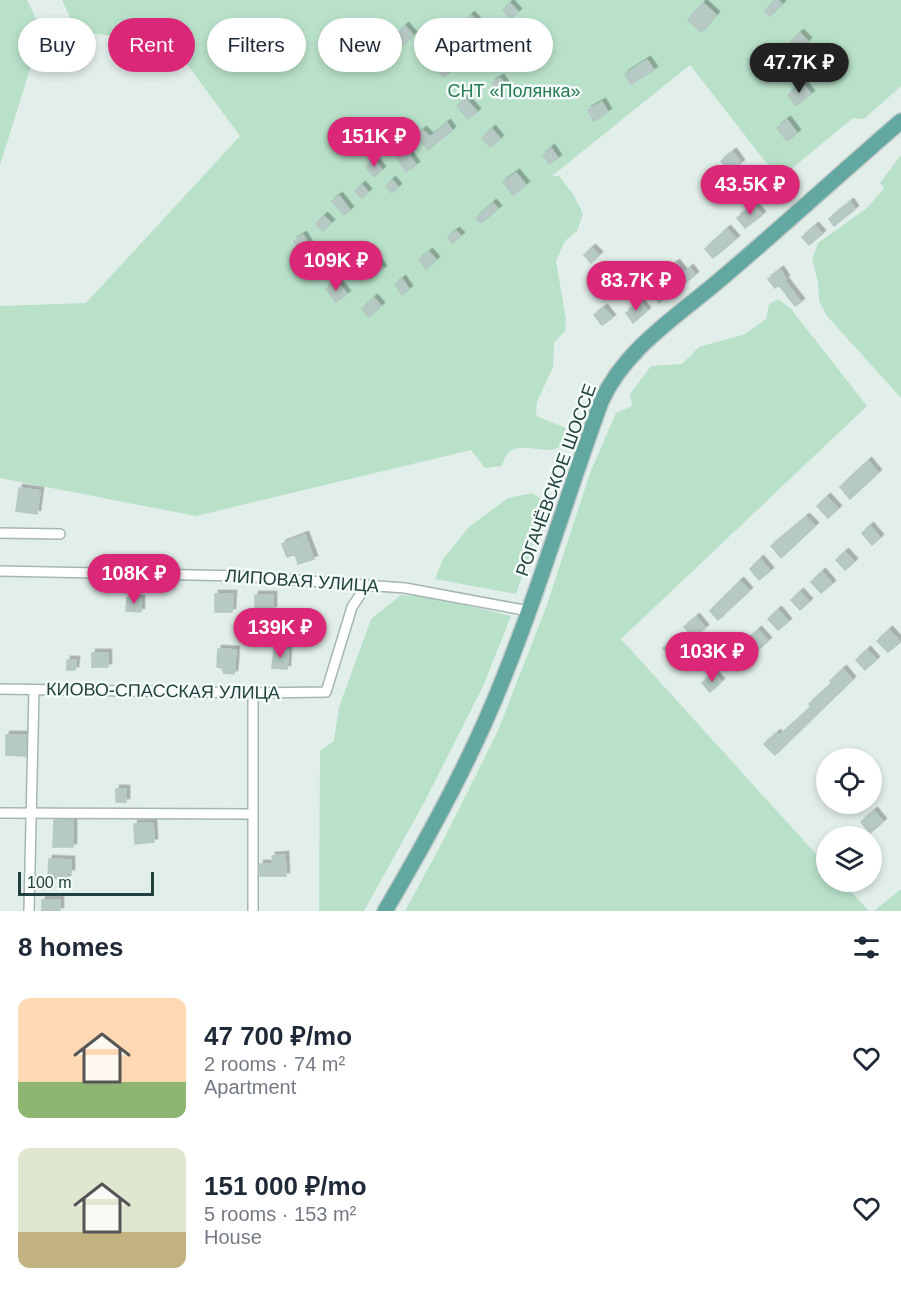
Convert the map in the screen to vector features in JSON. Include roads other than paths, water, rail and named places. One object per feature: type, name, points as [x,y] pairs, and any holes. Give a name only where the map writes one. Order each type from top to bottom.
[{"type":"main road","name":"РОГАЧЁВСКОЕ ШОССЕ","points":[[386,911],[417,858],[485,722],[529,611],[601,402],[613,379],[640,347],[665,324],[720,280],[901,121]]},
{"type":"street","points":[[0,533],[60,534]]},
{"type":"street","name":"ЛИПОВАЯ УЛИЦА","points":[[0,571],[241,576],[405,588],[432,591],[529,611]]},
{"type":"street","name":"КИОВО-СПАССКАЯ УЛИЦА","points":[[0,689],[326,692],[352,607],[366,586]]},
{"type":"street","points":[[29,911],[34,690]]},
{"type":"street","points":[[253,693],[253,911]]},
{"type":"street","points":[[0,813],[253,814]]},
{"type":"park label","name":"СНТ «Полянка»","points":[[514,91]]}]
